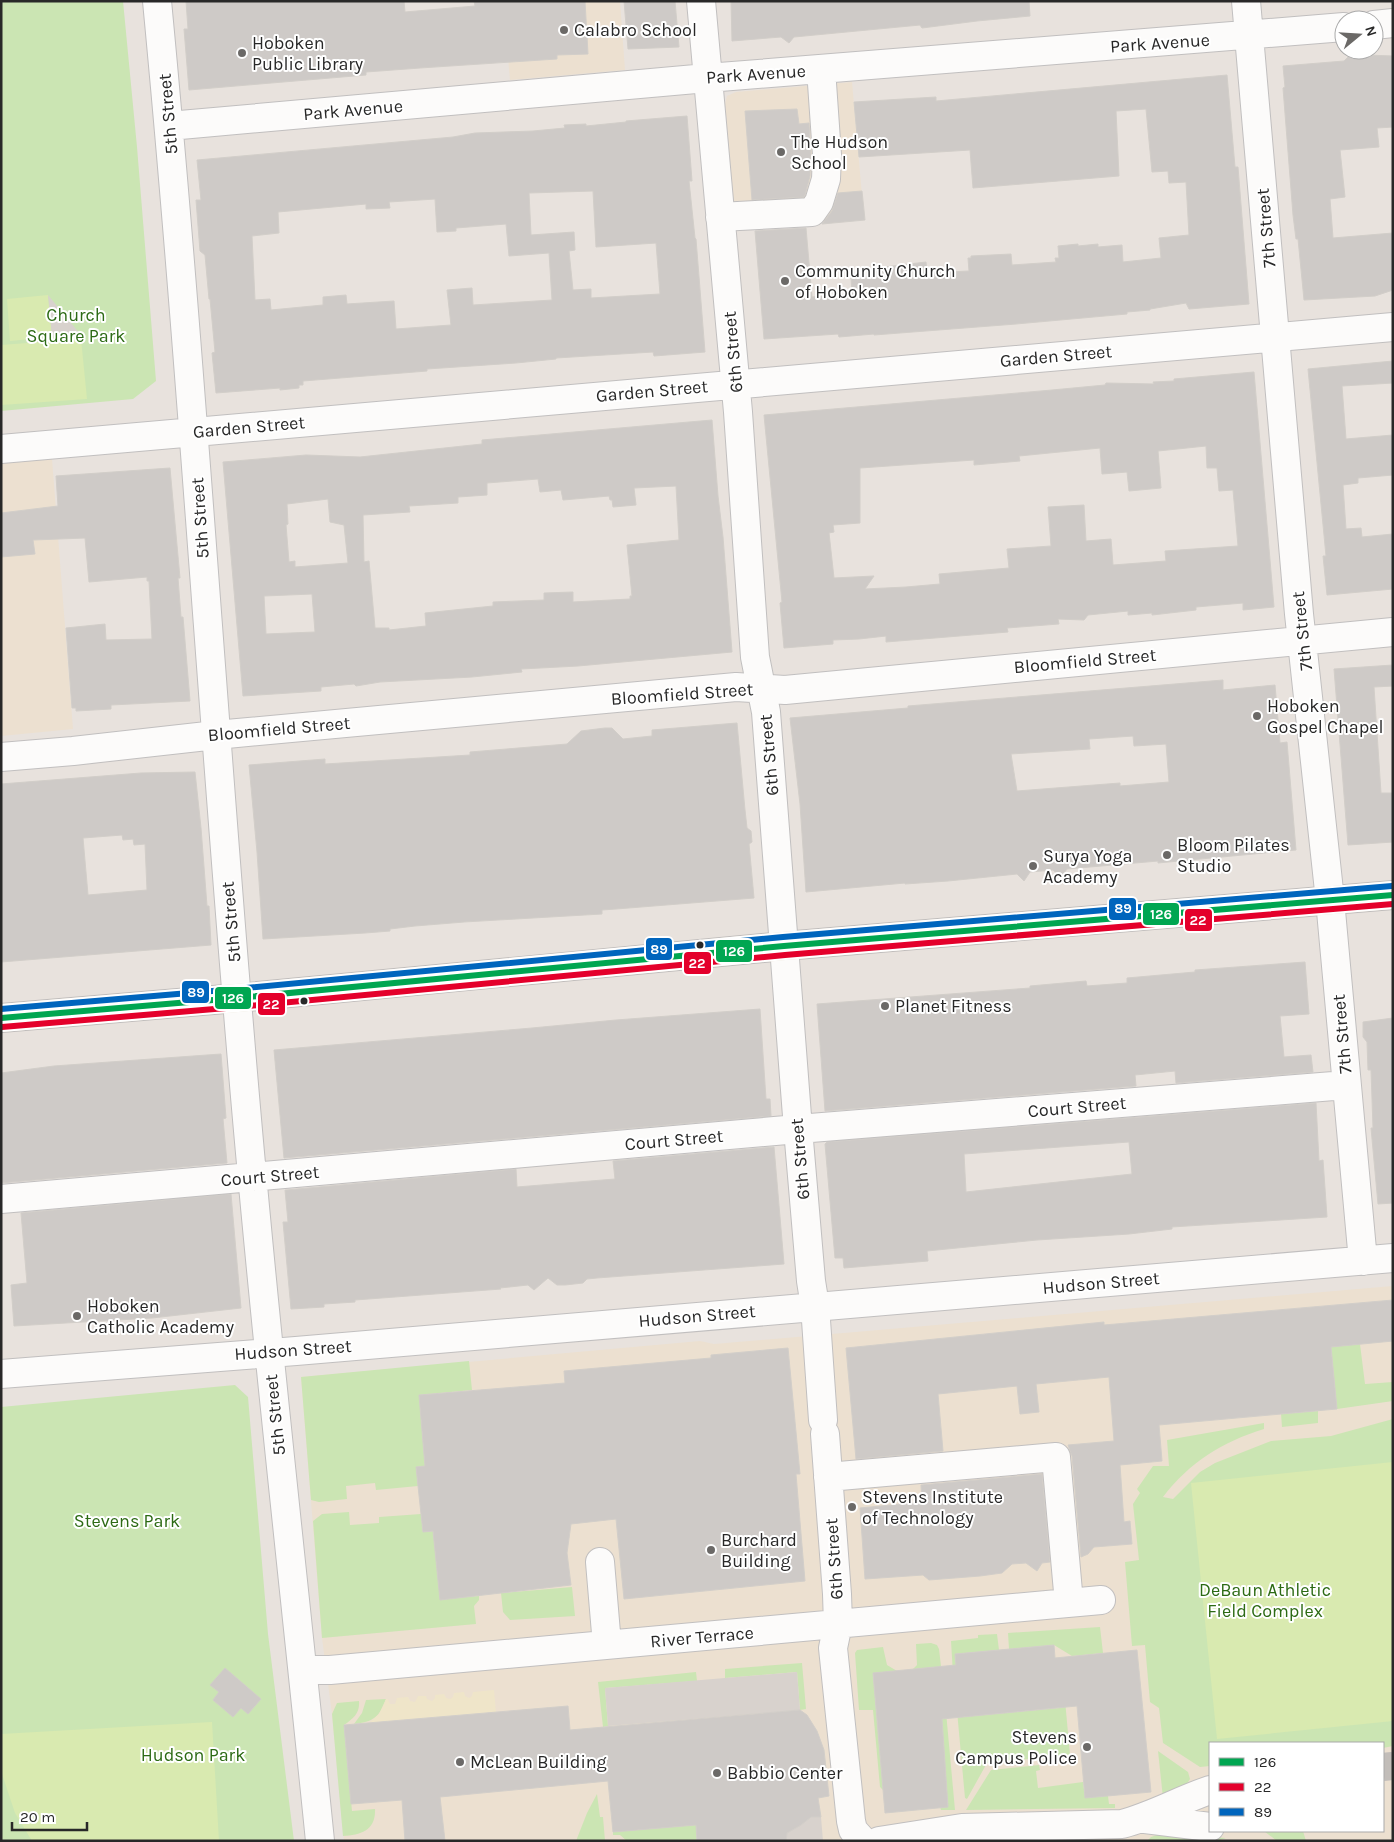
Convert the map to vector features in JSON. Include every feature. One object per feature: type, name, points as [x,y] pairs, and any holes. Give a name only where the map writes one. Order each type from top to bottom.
[{"type":"main road","points":[[1,1018],[237,998],[784,946],[1393,895]]},
{"type":"street","name":"5th Street","points":[[157,1],[194,432],[216,735],[252,1178],[320,1841]]},
{"type":"street","name":"6th Street","points":[[701,1],[736,384],[755,657],[766,712],[798,1129],[811,1281],[815,1306],[838,1594],[838,1624],[833,1648],[851,1821],[853,1830],[863,1841]]},
{"type":"street","name":"7th Street","points":[[1246,1],[1302,640],[1330,900],[1362,1261]]},
{"type":"street","name":"Park Avenue","points":[[169,126],[707,78],[1334,28]]},
{"type":"street","points":[[720,217],[812,212],[819,202],[826,179],[827,154],[821,69]]},
{"type":"street","name":"Garden Street","points":[[1,449],[1393,327]]},
{"type":"street","name":"Bloomfield Street","points":[[1,757],[216,735],[736,687],[785,690],[1393,632]]},
{"type":"street","name":"Court Street","points":[[1,1200],[798,1129],[1346,1085]]},
{"type":"street","name":"Hudson Street","points":[[1,1374],[1393,1258]]},
{"type":"street","points":[[828,1477],[1056,1457],[1069,1603]]},
{"type":"street","points":[[600,1562],[607,1645]]},
{"type":"street","name":"River Terrace","points":[[303,1670],[330,1670],[1101,1600]]},
{"type":"street","points":[[1129,1828],[1191,1797],[1209,1790]]},
{"type":"street","points":[[879,1841],[962,1828],[1209,1826]]},
{"type":"shaded area","name":"Calabro School","points":[[503,1],[620,1],[625,70],[510,80]]},
{"type":"shaded area","points":[[852,82],[864,218],[736,230],[725,104],[727,96],[736,92]]},
{"type":"shaded area","points":[[48,295],[80,334],[52,337]]},
{"type":"shaded area","points":[[52,459],[73,729],[1,736],[1,463]]},
{"type":"shaded area","name":"Stevens Institute of Technology","points":[[1393,1286],[1393,1841],[344,1841],[332,1714],[322,1638],[301,1377],[700,1341],[714,1344]]},
{"type":"shaded area","points":[[797,1672],[800,1710],[608,1726],[605,1688]]},
{"type":"shaded area","points":[[1393,1752],[1393,1775],[1384,1776],[1384,1753]]},
{"type":"shaded area","points":[[811,1817],[821,1817],[823,1841],[772,1841],[801,1825]]},
{"type":"green space","name":"Church Square Park","points":[[1,1],[123,1],[156,381],[133,399],[1,411]]},
{"type":"green space","points":[[48,295],[52,337],[10,341],[7,299]]},
{"type":"green space","points":[[81,339],[87,399],[1,405],[1,345]]},
{"type":"green space","points":[[1360,1344],[1365,1384],[1393,1382],[1393,1401],[1337,1409],[1331,1347]]},
{"type":"green space","points":[[469,1361],[472,1390],[419,1395],[425,1466],[416,1467],[418,1486],[376,1490],[375,1483],[346,1486],[347,1499],[319,1502],[311,1500],[301,1377]]},
{"type":"green space","points":[[235,1385],[248,1397],[268,1634],[294,1841],[1,1841],[1,1407]]},
{"type":"green space","points":[[1318,1411],[1318,1423],[1282,1427],[1281,1414]]},
{"type":"green space","name":"DeBaun Athletic Field Complex","points":[[1393,1419],[1393,1746],[1384,1748],[1384,1742],[1209,1742],[1209,1766],[1200,1767],[1163,1743],[1159,1708],[1150,1702],[1145,1645],[1132,1646],[1125,1562],[1139,1560],[1133,1504],[1140,1493],[1137,1489],[1153,1466],[1169,1466],[1167,1440],[1264,1423],[1264,1429],[1221,1447],[1184,1473],[1163,1497],[1173,1499],[1200,1472],[1215,1463],[1271,1441],[1331,1436]]},
{"type":"green space","name":"DeBaun Athletic Field Complex","points":[[1393,1462],[1393,1721],[1217,1739],[1191,1483]]},
{"type":"green space","points":[[349,1512],[350,1525],[379,1523],[379,1517],[421,1514],[423,1532],[433,1531],[440,1599],[479,1596],[479,1600],[474,1606],[476,1624],[322,1638],[313,1521],[322,1514]]},
{"type":"green space","points":[[572,1587],[575,1616],[510,1620],[503,1612],[501,1593]]},
{"type":"green space","points":[[1100,1627],[1103,1653],[1072,1656],[1054,1645],[1009,1649],[1008,1633]]},
{"type":"green space","points":[[997,1634],[999,1650],[955,1654],[957,1674],[953,1674],[951,1641],[978,1638],[978,1635]]},
{"type":"green space","points":[[931,1643],[937,1645],[939,1649],[942,1675],[937,1667],[913,1669],[917,1665],[916,1644]]},
{"type":"green space","points":[[883,1647],[887,1665],[897,1671],[873,1674],[883,1790],[880,1787],[873,1710],[859,1710],[855,1653],[857,1650]]},
{"type":"green space","points":[[802,1663],[806,1709],[800,1710],[797,1672],[725,1678],[725,1669]]},
{"type":"green space","points":[[696,1672],[697,1681],[605,1688],[608,1726],[603,1727],[598,1682]]},
{"type":"green space","points":[[1063,1678],[1070,1755],[987,1763],[967,1799],[965,1798],[955,1689],[961,1717],[1059,1708]]},
{"type":"green space","points":[[939,1690],[944,1690],[955,1810],[941,1810],[940,1807],[948,1806]]},
{"type":"green space","points":[[386,1699],[375,1718],[354,1724],[362,1713],[366,1700]]},
{"type":"green space","points":[[359,1701],[356,1715],[344,1725],[352,1811],[375,1809],[375,1816],[370,1827],[366,1830],[361,1833],[343,1836],[332,1714],[337,1703]]},
{"type":"green space","name":"Hudson Park","points":[[212,1722],[219,1841],[32,1841],[15,1813],[2,1774],[1,1734]]},
{"type":"green space","points":[[1158,1751],[1188,1772],[1190,1779],[1183,1790],[1163,1798]]},
{"type":"green space","points":[[1039,1765],[1040,1770],[1036,1771],[1038,1788],[1083,1782],[1085,1797],[1108,1796],[1109,1804],[1115,1804],[1115,1808],[966,1810],[991,1770]]},
{"type":"green space","points":[[597,1794],[600,1817],[603,1817],[605,1841],[576,1841],[587,1813]]},
{"type":"green space","points":[[696,1825],[697,1841],[627,1841],[620,1835],[613,1835],[613,1832]]},
{"type":"green space","points":[[1265,1832],[1303,1832],[1306,1841],[1277,1841]]},
{"type":"green space","points":[[1160,1834],[1226,1838],[1216,1841],[1147,1841],[1151,1837]]},
{"type":"sand","points":[[494,1690],[496,1712],[369,1723],[379,1714],[386,1699],[388,1699],[390,1704],[395,1704],[397,1698],[408,1697],[410,1701],[415,1702],[418,1696],[426,1696],[427,1699],[432,1701],[435,1695],[444,1694],[446,1698],[450,1699],[454,1693],[464,1692],[465,1696],[469,1698],[473,1692]]},
{"type":"building","points":[[186,1],[404,1],[405,12],[475,6],[474,1],[585,1],[588,54],[557,55],[557,59],[366,72],[366,75],[189,90],[184,29],[188,29]]},
{"type":"building","points":[[624,1],[675,1],[679,47],[628,49]]},
{"type":"building","points":[[731,1],[1029,1],[1030,16],[922,28],[920,25],[794,37],[789,43],[781,37],[732,41]]},
{"type":"building","points":[[1384,56],[1393,56],[1393,127],[1377,128],[1379,147],[1340,150],[1345,197],[1330,199],[1333,238],[1393,233],[1393,290],[1375,296],[1304,300],[1298,239],[1296,239],[1293,215],[1283,66],[1384,60]]},
{"type":"building","points":[[1227,75],[1235,167],[1238,167],[1249,304],[1189,309],[1186,303],[1127,312],[1127,314],[1016,324],[874,335],[839,337],[838,334],[764,339],[755,231],[806,228],[812,297],[852,294],[851,278],[870,276],[868,269],[926,262],[927,273],[969,271],[968,258],[971,258],[971,256],[1011,254],[1012,265],[1056,262],[1055,258],[1059,258],[1058,246],[1078,244],[1078,246],[1098,244],[1098,247],[1122,245],[1123,262],[1161,258],[1159,238],[1189,235],[1186,182],[1169,183],[1168,171],[1152,172],[1146,109],[1116,111],[1119,176],[973,188],[970,150],[859,157],[854,102],[936,97],[936,101]]},
{"type":"building","name":"The Hudson School","points":[[797,109],[799,124],[809,123],[810,176],[805,195],[804,197],[752,200],[745,111]]},
{"type":"building","points":[[687,116],[692,181],[689,181],[696,239],[705,352],[654,356],[653,352],[556,358],[303,381],[303,385],[299,385],[299,388],[280,390],[280,388],[216,393],[212,353],[215,352],[210,299],[205,255],[200,251],[196,200],[201,200],[197,160],[453,137],[475,133],[533,131],[565,128],[564,125],[586,124],[586,126]],"holes":[[[593,191],[596,247],[656,243],[660,294],[591,298],[591,289],[573,290],[569,251],[575,250],[574,232],[531,235],[529,193]],[[435,199],[437,232],[456,231],[456,228],[506,224],[509,256],[549,253],[552,300],[473,305],[472,288],[447,290],[451,325],[396,329],[394,301],[347,304],[346,295],[323,297],[323,305],[271,310],[270,299],[255,300],[252,236],[279,233],[278,212],[366,204],[366,209],[390,208],[389,202]]]},
{"type":"building","points":[[862,191],[865,220],[822,224],[832,211],[838,193]]},
{"type":"building","points":[[1393,361],[1393,383],[1342,386],[1346,439],[1393,435],[1393,475],[1358,478],[1358,483],[1343,485],[1346,529],[1361,528],[1362,537],[1393,534],[1393,589],[1327,595],[1323,556],[1326,556],[1308,369]]},
{"type":"building","points":[[1254,372],[1274,607],[1243,610],[1243,603],[1196,607],[1196,610],[1152,615],[1152,613],[1128,615],[1128,611],[1088,615],[1084,620],[1058,619],[1059,624],[1007,628],[1008,632],[886,642],[886,636],[833,640],[833,644],[784,648],[780,603],[782,602],[764,415],[1052,390],[1105,385],[1106,383],[1154,384],[1153,382],[1174,381],[1174,379]],"holes":[[[1206,446],[1207,468],[1217,468],[1219,491],[1233,490],[1238,546],[1165,551],[1166,561],[1113,565],[1111,539],[1086,541],[1084,505],[1048,507],[1051,546],[1007,549],[1009,568],[939,574],[940,584],[906,587],[865,589],[874,576],[834,578],[829,533],[834,532],[833,525],[860,523],[860,468],[974,460],[974,465],[1020,461],[1019,456],[1100,448],[1102,474],[1127,472],[1129,491],[1161,488],[1158,451]]]},
{"type":"building","points":[[712,420],[732,652],[578,666],[521,669],[522,672],[472,677],[321,687],[321,691],[243,696],[223,462],[306,455],[360,457],[482,444],[482,440]],"holes":[[[538,479],[540,492],[561,490],[563,500],[609,496],[613,507],[636,505],[634,488],[676,486],[679,540],[627,545],[632,596],[630,596],[630,599],[573,602],[573,592],[544,593],[544,600],[493,602],[493,606],[425,613],[426,626],[389,630],[389,628],[375,628],[369,561],[364,562],[363,515],[410,512],[409,506],[458,503],[458,497],[487,495],[487,483]],[[328,499],[330,522],[344,525],[348,563],[295,567],[295,561],[289,562],[286,525],[288,524],[287,504]],[[312,594],[315,632],[266,634],[264,596]]]},
{"type":"building","points":[[170,468],[180,578],[178,578],[181,617],[183,617],[190,701],[111,705],[111,709],[76,711],[76,708],[72,708],[66,628],[105,624],[106,640],[152,639],[149,581],[147,581],[147,577],[89,582],[85,538],[33,540],[35,554],[1,557],[1,513],[58,506],[56,476]]},
{"type":"building","points":[[1393,665],[1393,686],[1374,687],[1381,793],[1393,793],[1393,842],[1348,845],[1334,669]]},
{"type":"building","points":[[1223,680],[1223,690],[1275,685],[1280,743],[1287,742],[1296,850],[1158,863],[1158,861],[1067,869],[1061,877],[1053,870],[1030,872],[1024,881],[1017,874],[806,892],[800,804],[790,718],[908,708],[908,706]],"holes":[[[1133,736],[1134,746],[1166,744],[1169,782],[1120,786],[1120,783],[1017,791],[1011,754],[1090,749],[1089,739]]]},
{"type":"building","points":[[737,723],[747,828],[751,831],[752,842],[749,844],[754,898],[602,910],[602,914],[464,922],[390,929],[390,931],[263,939],[249,765],[325,759],[325,764],[470,755],[470,752],[567,744],[581,731],[605,728],[612,728],[623,739],[652,736],[652,730]]},
{"type":"building","points":[[195,772],[207,906],[209,906],[211,945],[1,962],[1,784],[141,773]],"holes":[[[122,835],[123,840],[133,839],[134,845],[145,844],[147,890],[88,895],[83,838]]]},
{"type":"building","points":[[1305,962],[1309,1014],[1280,1016],[1284,1057],[1311,1055],[1313,1072],[1176,1083],[1175,1071],[1135,1075],[1136,1086],[825,1111],[817,1004],[1030,988],[1030,986],[1086,981],[1087,986],[1127,983],[1127,978],[1195,972],[1195,970]]},
{"type":"building","points":[[760,1009],[766,1099],[770,1099],[771,1116],[284,1158],[274,1050]]},
{"type":"building","points":[[1393,1018],[1393,1203],[1378,1204],[1371,1128],[1373,1128],[1371,1070],[1368,1070],[1367,1042],[1363,1037],[1363,1022]]},
{"type":"building","points":[[221,1054],[226,1118],[223,1119],[227,1163],[1,1183],[1,1073],[54,1066]]},
{"type":"building","points":[[1316,1103],[1319,1161],[1323,1160],[1327,1217],[1172,1227],[1172,1229],[1129,1234],[1037,1240],[927,1251],[928,1261],[844,1268],[843,1258],[835,1258],[825,1144],[827,1142]],"holes":[[[1129,1142],[1132,1174],[966,1192],[964,1154]]]},
{"type":"building","points":[[774,1147],[784,1264],[597,1278],[587,1279],[583,1283],[565,1285],[557,1285],[548,1278],[534,1290],[528,1285],[501,1289],[355,1300],[355,1302],[324,1304],[324,1307],[291,1309],[283,1222],[288,1222],[285,1190],[516,1169],[517,1187],[615,1179],[613,1161]]},
{"type":"building","points":[[231,1194],[241,1308],[152,1318],[14,1326],[11,1285],[27,1283],[21,1213]]},
{"type":"building","points":[[1393,1300],[1393,1341],[1331,1347],[1337,1409],[1159,1425],[1162,1461],[1120,1465],[1124,1522],[1130,1521],[1132,1544],[1094,1547],[1088,1554],[1081,1557],[1072,1456],[1068,1445],[1114,1441],[1109,1377],[1036,1384],[1039,1412],[1020,1414],[1017,1386],[938,1394],[943,1451],[856,1459],[846,1348],[1104,1322],[1104,1325]]},
{"type":"building","points":[[788,1348],[800,1474],[796,1474],[805,1581],[624,1599],[616,1519],[571,1524],[567,1553],[571,1585],[440,1600],[433,1531],[423,1532],[416,1467],[425,1466],[419,1395],[565,1383],[564,1371],[711,1358],[711,1355]]},
{"type":"building","points":[[1042,1474],[1050,1562],[1042,1563],[1037,1571],[1026,1563],[1012,1564],[1002,1573],[980,1576],[929,1580],[923,1575],[865,1579],[860,1508],[922,1502],[921,1485]]},
{"type":"building","points":[[1054,1645],[1055,1658],[1137,1650],[1151,1792],[1085,1798],[1077,1706],[942,1719],[948,1807],[885,1813],[873,1673],[956,1665],[955,1654]]},
{"type":"building","points":[[225,1668],[261,1699],[248,1714],[241,1708],[233,1717],[213,1700],[219,1692],[210,1685]]},
{"type":"building","points":[[568,1706],[570,1730],[800,1710],[807,1715],[817,1731],[824,1750],[829,1796],[818,1798],[821,1817],[811,1817],[787,1833],[786,1841],[697,1841],[696,1825],[613,1832],[608,1781],[440,1797],[445,1841],[405,1841],[402,1800],[351,1804],[344,1725]]},
{"type":"tunnel","points":[[1384,1767],[1393,1766]]},
{"type":"transit line","name":"89","points":[[1,1009],[236,989],[783,937],[1392,886]]},
{"type":"transit line","name":"126","points":[[1,1018],[237,998],[784,946],[1393,895]]},
{"type":"transit line","name":"22","points":[[2,1027],[238,1007],[785,955],[1393,904]]},
{"type":"place","name":"Calabro School","points":[[564,30]]},
{"type":"place","name":"Hoboken Public Library","points":[[242,53]]},
{"type":"place","name":"The Hudson School","points":[[781,152]]},
{"type":"place","name":"Community Church of Hoboken","points":[[785,281]]},
{"type":"place","name":"Hoboken Gospel Chapel","points":[[1257,716]]},
{"type":"place","name":"Bloom Pilates Studio","points":[[1167,855]]},
{"type":"place","name":"Surya Yoga Academy","points":[[1033,866]]},
{"type":"place","name":"Planet Fitness","points":[[885,1006]]},
{"type":"place","name":"Hoboken Catholic Academy","points":[[77,1316]]},
{"type":"place","name":"Stevens Institute of Technology","points":[[852,1507]]},
{"type":"place","name":"Burchard Building","points":[[711,1550]]},
{"type":"place","name":"Stevens Campus Police","points":[[1087,1747]]},
{"type":"place","name":"McLean Building","points":[[460,1762]]},
{"type":"place","name":"Babbio Center","points":[[717,1773]]},
{"type":"park label","name":"Stevens Park","points":[[127,1521]]}]
